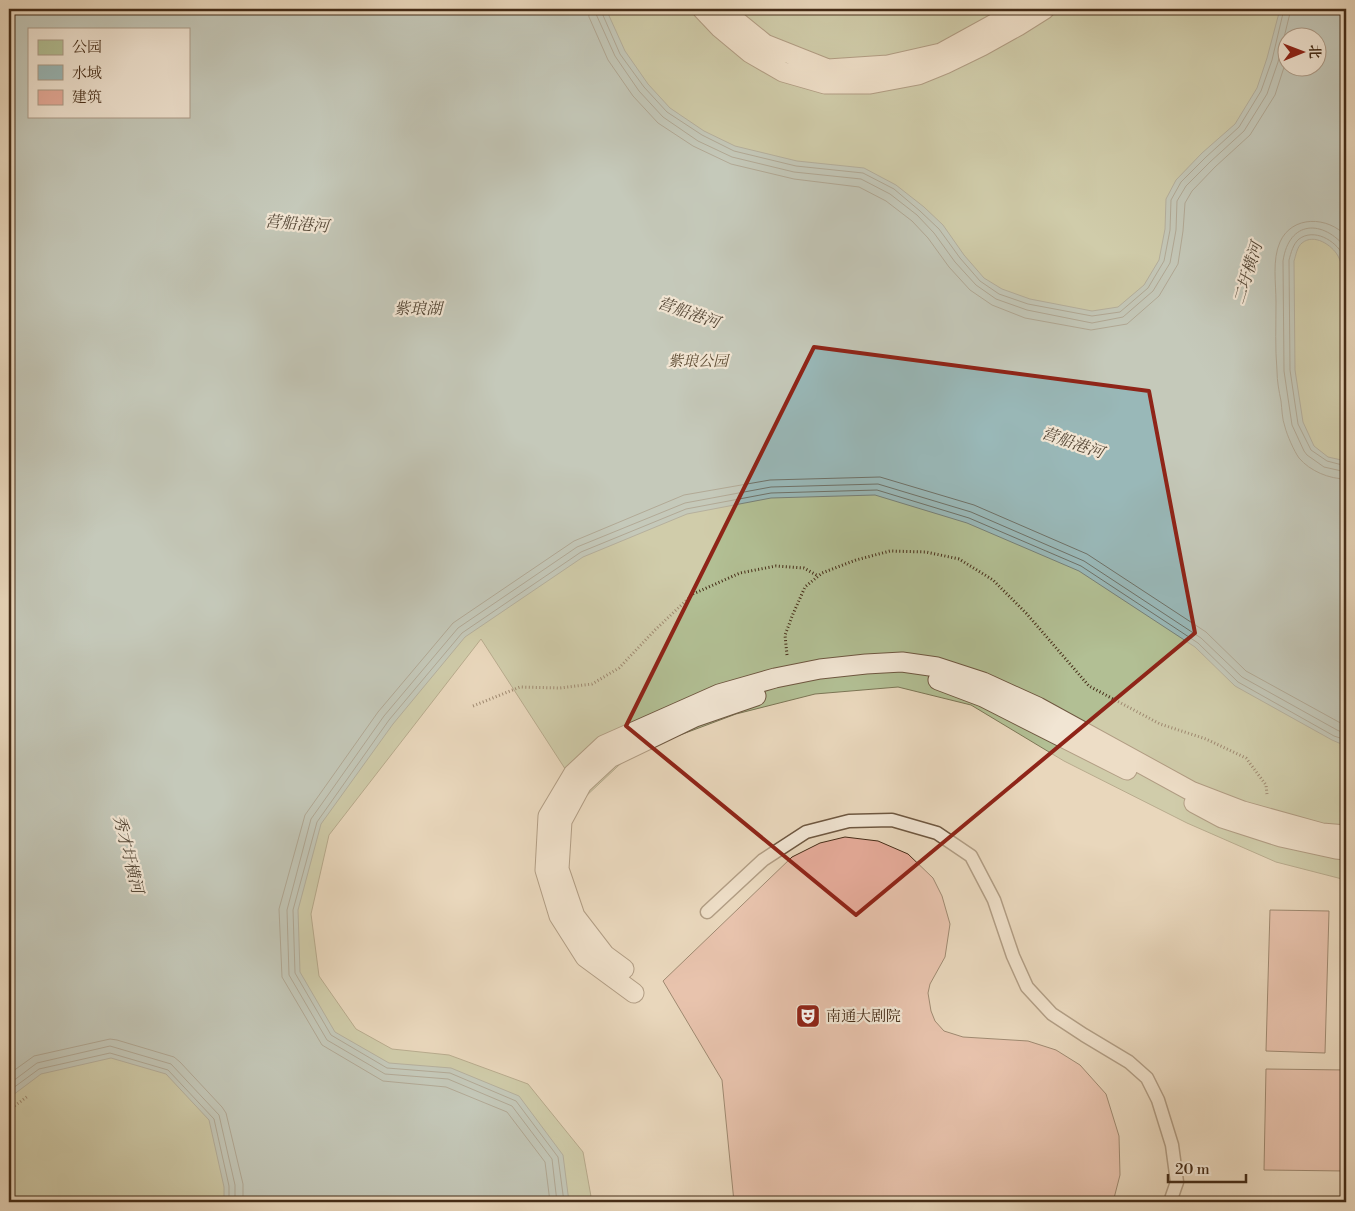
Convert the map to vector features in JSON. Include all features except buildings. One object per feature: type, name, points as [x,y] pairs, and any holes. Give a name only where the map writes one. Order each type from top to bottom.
[{"type":"street","points":[[702,9],[720,28],[750,53],[783,72],[826,84],[870,84],[918,75],[982,46],[1045,9]]},
{"type":"street","points":[[722,9],[765,44],[828,69],[888,66],[942,53],[1021,9]]},
{"type":"street","points":[[1346,835],[1322,833],[1243,811],[1191,791],[1038,707],[983,682],[938,667],[902,662],[820,669],[775,678],[719,694],[604,745],[573,774],[548,816],[545,870],[559,916],[585,957],[637,987],[604,955],[575,916],[558,869],[562,821],[582,784],[610,758],[695,717],[772,690],[825,677],[890,673],[936,679],[983,697],[1222,818],[1281,837],[1346,850]]},
{"type":"lane","points":[[707,912],[763,860],[806,832],[849,821],[892,820],[937,833],[972,856],[994,900],[1013,956],[1027,987],[1052,1014],[1084,1036],[1129,1062],[1147,1078],[1158,1100],[1172,1145],[1177,1182],[1170,1202]]},
{"type":"path","points":[[791,675],[788,666],[785,635],[805,587],[822,573],[856,560],[890,551],[926,552],[959,559],[992,580],[1026,613],[1089,686],[1160,724],[1206,739],[1246,758],[1266,785],[1268,818]]},
{"type":"path","points":[[473,706],[520,687],[560,688],[592,684],[619,668],[693,594],[740,573],[776,566],[804,568],[818,576]]},
{"type":"path","points":[[9,1110],[28,1096]]},
{"type":"highlighted area","points":[[814,347],[1149,391],[1195,633],[856,915],[626,726]]},
{"type":"green space","name":"紫琅公园","points":[[9,9],[1346,9],[1346,880],[1276,862],[1187,823],[1064,761],[971,705],[898,687],[815,694],[736,714],[632,753],[584,798],[481,639],[329,835],[311,914],[319,976],[356,1029],[392,1049],[449,1055],[528,1084],[583,1152],[592,1202],[9,1202]]},
{"type":"water","name":"紫琅湖","points":[[9,9],[606,9],[625,51],[648,84],[670,108],[704,131],[735,146],[797,161],[864,168],[896,185],[924,207],[943,225],[964,255],[984,278],[1002,289],[1030,299],[1092,311],[1118,307],[1144,285],[1159,260],[1165,229],[1166,199],[1176,180],[1202,153],[1235,124],[1257,88],[1280,9],[1346,9],[1346,287],[1338,256],[1327,244],[1312,239],[1307,240],[1300,245],[1294,261],[1295,370],[1303,422],[1314,446],[1328,457],[1346,461],[1346,746],[1235,686],[1195,647],[1079,571],[967,523],[875,495],[771,498],[687,514],[583,557],[465,637],[393,724],[321,824],[298,910],[300,972],[335,1032],[389,1063],[451,1068],[519,1096],[563,1155],[569,1202],[224,1202],[224,1187],[209,1120],[166,1074],[111,1058],[41,1074],[9,1098]]},
{"type":"place","name":"南通大剧院","points":[[808,1016]]},
{"type":"water label","name":"营船港河","points":[[297,223]]},
{"type":"water label","name":"二圩横河","points":[[1247,273]]},
{"type":"water label","name":"营船港河","points":[[689,312]]},
{"type":"water label","name":"营船港河","points":[[1073,442]]},
{"type":"water label","name":"秀才圩横河","points":[[129,854]]}]
